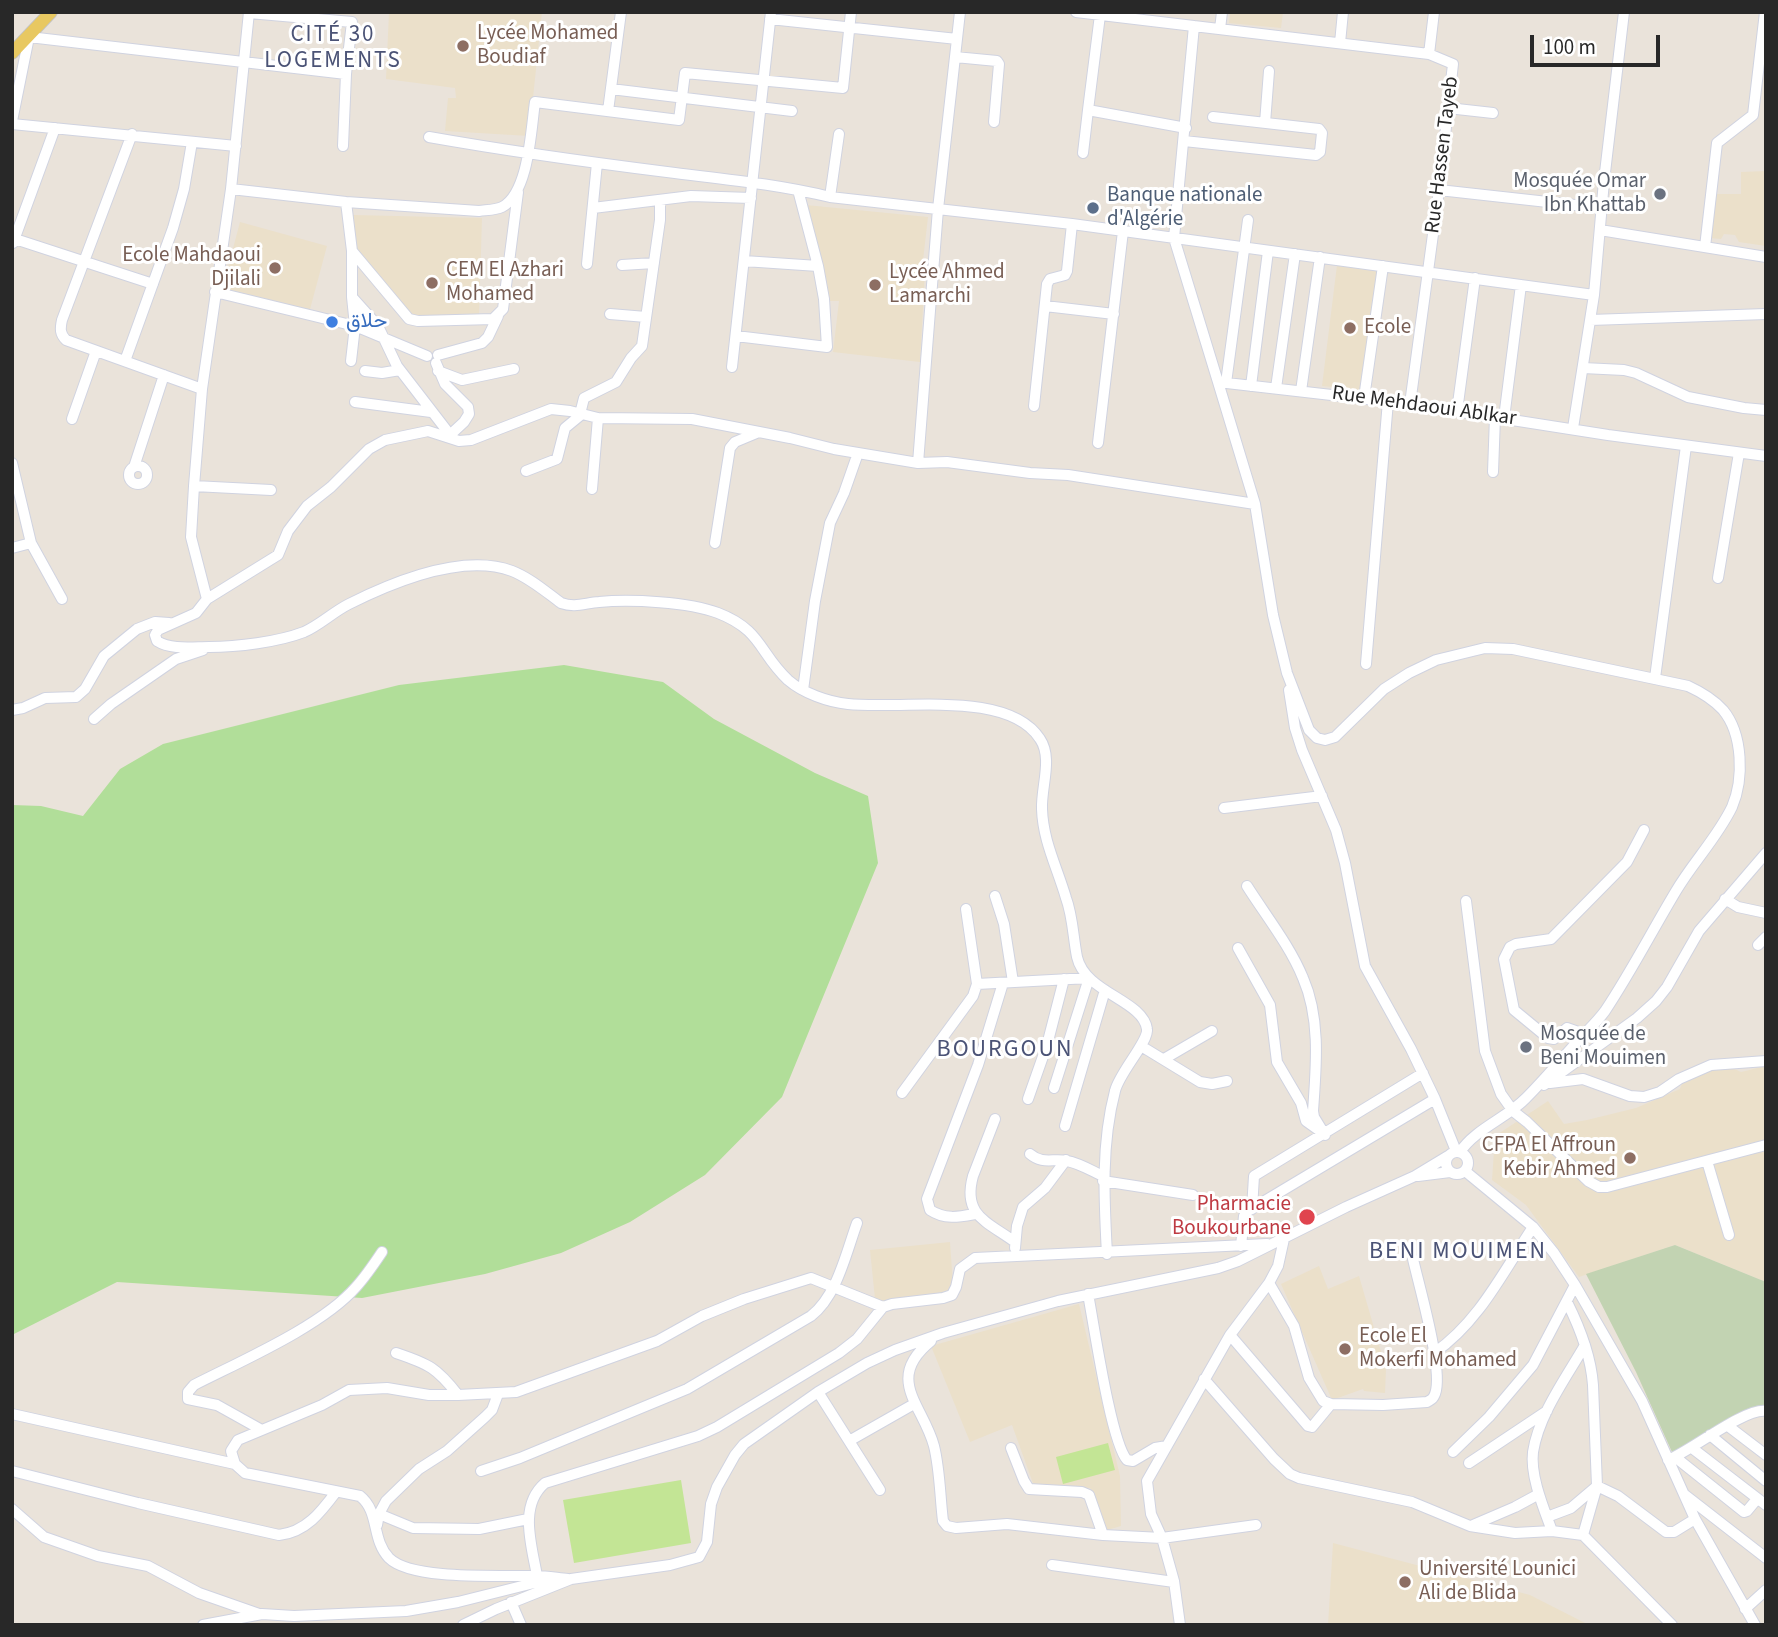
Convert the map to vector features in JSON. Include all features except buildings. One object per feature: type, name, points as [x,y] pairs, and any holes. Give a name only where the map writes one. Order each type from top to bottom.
[{"type":"main road","points":[[12,53],[51,12]]},
{"type":"street","points":[[206,599],[191,537],[194,486],[202,389],[231,188],[249,12],[352,22],[346,74],[343,146]]},
{"type":"street","points":[[608,111],[621,12]]},
{"type":"street","points":[[435,361],[482,343],[503,309],[519,188],[528,155],[535,102],[679,120],[685,73],[843,88],[851,12]]},
{"type":"street","points":[[918,463],[939,209],[960,12]]},
{"type":"street","points":[[1076,12],[1173,18],[1194,26],[1429,54]]},
{"type":"street","points":[[1220,29],[1222,12]]},
{"type":"street","points":[[1340,43],[1343,12]]},
{"type":"street","name":"Rue Hassen Tayeb","points":[[1410,404],[1453,64],[1429,54],[1434,12]]},
{"type":"street","points":[[1573,428],[1594,295],[1624,12]]},
{"type":"street","points":[[1705,247],[1717,143],[1753,115],[1762,65],[1765,12]]},
{"type":"street","points":[[732,367],[771,15],[957,39]]},
{"type":"street","points":[[1083,153],[1100,15]]},
{"type":"street","points":[[1194,26],[1174,239],[1222,383],[1255,504],[1295,729],[1336,830],[1345,863],[1364,966],[1423,1073],[1458,1154],[1469,1164],[1465,1171],[1455,1174],[1450,1172],[1415,1176]]},
{"type":"street","points":[[236,146],[12,122],[29,37],[346,74]]},
{"type":"street","points":[[955,57],[997,61],[999,64],[994,122]]},
{"type":"street","points":[[1265,123],[1269,71]]},
{"type":"street","points":[[611,89],[792,111]]},
{"type":"street","points":[[1448,108],[1493,113]]},
{"type":"street","points":[[1088,110],[1186,128]]},
{"type":"street","points":[[1184,141],[1316,155],[1320,152],[1322,132],[1319,128],[1213,117]]},
{"type":"street","points":[[55,128],[13,241],[153,284]]},
{"type":"street","points":[[132,134],[83,261],[60,328],[61,335],[66,340],[202,389]]},
{"type":"street","points":[[831,197],[839,134]]},
{"type":"street","points":[[429,137],[528,155],[753,183],[831,197],[1072,224],[1594,295]]},
{"type":"street","points":[[125,361],[184,189],[192,142]]},
{"type":"street","points":[[587,264],[597,163]]},
{"type":"street","points":[[231,188],[346,202],[480,211],[501,207],[513,198],[519,188]]},
{"type":"street","points":[[736,335],[827,347],[824,299],[818,266],[798,190]]},
{"type":"street","points":[[1439,190],[1602,208]]},
{"type":"street","points":[[593,208],[691,196],[751,198]]},
{"type":"street","points":[[526,471],[557,459],[565,428],[581,414],[584,398],[616,383],[631,358],[642,346],[660,220],[660,200]]},
{"type":"street","points":[[346,202],[352,251],[355,326],[351,360]]},
{"type":"street","points":[[1222,383],[1248,219]]},
{"type":"street","points":[[1034,406],[1048,281],[1065,275],[1067,271],[1072,224]]},
{"type":"street","points":[[1600,230],[1766,257]]},
{"type":"street","points":[[1098,443],[1123,231]]},
{"type":"street","points":[[352,251],[409,319],[484,321],[499,315]]},
{"type":"street","points":[[1251,386],[1268,251]]},
{"type":"street","points":[[1276,388],[1295,254]]},
{"type":"street","points":[[1301,391],[1320,257]]},
{"type":"street","points":[[744,261],[818,266]]},
{"type":"street","points":[[622,265],[654,263]]},
{"type":"street","points":[[1364,398],[1382,266]]},
{"type":"street","points":[[1457,411],[1475,278]]},
{"type":"street","points":[[1493,472],[1499,417],[1521,285]]},
{"type":"street","points":[[215,292],[355,326],[435,361],[462,380],[514,369]]},
{"type":"street","points":[[352,297],[378,326],[400,370],[431,412],[455,438]]},
{"type":"street","points":[[1045,306],[1114,314]]},
{"type":"street","points":[[610,314],[646,317]]},
{"type":"street","points":[[1590,320],[1766,314]]},
{"type":"street","points":[[72,419],[96,351]]},
{"type":"street","points":[[435,361],[446,384],[468,407],[469,414],[455,438]]},
{"type":"street","points":[[1583,368],[1624,370],[1688,397],[1766,410]]},
{"type":"street","points":[[365,371],[382,373],[400,370]]},
{"type":"street","points":[[134,467],[164,375]]},
{"type":"street","name":"Rue Mehdaoui Ablkar","points":[[1222,383],[1388,401],[1766,456]]},
{"type":"street","points":[[1366,664],[1388,401]]},
{"type":"street","points":[[355,402],[431,412]]},
{"type":"street","points":[[1107,1254],[1104,1178],[1114,1093],[1125,1067],[1147,1038],[1146,1025],[1128,1005],[1089,978],[1078,959],[1067,900],[1045,840],[1041,793],[1045,753],[1039,736],[1028,726],[995,709],[977,706],[846,704],[803,690],[783,675],[753,633],[717,613],[666,604],[598,602],[569,606],[524,576],[492,567],[464,567],[420,575],[348,605],[317,626],[289,637],[210,647],[164,646],[157,641],[155,635],[158,630],[196,613],[206,599],[278,555],[288,531],[307,506],[331,487],[369,449],[385,440],[412,432],[428,431],[455,438],[489,434],[551,410],[598,418],[692,419],[918,463],[947,462],[1069,475],[1255,504]]},
{"type":"street","points":[[592,489],[598,418]]},
{"type":"street","points":[[715,543],[730,448],[735,442],[759,432]]},
{"type":"street","points":[[1655,678],[1686,446]]},
{"type":"street","points":[[803,690],[830,523],[858,453]]},
{"type":"street","points":[[1718,578],[1740,453]]},
{"type":"street","points":[[12,463],[17,502],[31,543],[62,598]]},
{"type":"street","points":[[194,486],[271,490]]},
{"type":"street","points":[[12,548],[31,543]]},
{"type":"street","points":[[12,710],[46,698],[76,697],[85,689],[104,656],[137,629],[155,622],[173,623]]},
{"type":"street","points":[[94,719],[176,659],[210,647]]},
{"type":"street","points":[[1287,673],[1309,730],[1317,738],[1325,740],[1335,737],[1384,689],[1409,673],[1461,652],[1500,647],[1688,686],[1708,696],[1724,711],[1735,732],[1739,757],[1738,787],[1733,805],[1677,890],[1644,950],[1603,1013],[1513,1111],[1477,1135],[1446,1164],[1450,1172]]},
{"type":"street","points":[[1224,808],[1322,796]]},
{"type":"street","points":[[1584,1034],[1567,1028],[1554,1039],[1548,1038],[1518,1015],[1513,1007],[1505,954],[1516,944],[1551,939],[1627,862],[1644,830]]},
{"type":"street","points":[[1527,1097],[1637,1018],[1656,1001],[1699,931],[1766,853]]},
{"type":"street","points":[[1247,886],[1295,961],[1310,996],[1315,1029],[1313,1111],[1325,1135]]},
{"type":"street","points":[[975,1214],[941,1216],[930,1210],[927,1199],[1008,983],[1004,924],[995,896]]},
{"type":"street","points":[[1725,899],[1738,907],[1766,914]]},
{"type":"street","points":[[1466,901],[1487,1062],[1501,1094],[1513,1111],[1588,1181],[1599,1187],[1607,1187],[1766,1145]]},
{"type":"street","points":[[902,1093],[973,996],[977,985],[966,909]]},
{"type":"street","points":[[1238,948],[1270,1005],[1277,1062],[1301,1103],[1306,1121],[1325,1135]]},
{"type":"street","points":[[977,985],[1089,978]]},
{"type":"street","points":[[1054,1088],[1089,978]]},
{"type":"street","points":[[1028,1099],[1047,1045],[1064,979]]},
{"type":"street","points":[[1065,1126],[1105,990]]},
{"type":"street","points":[[1164,1059],[1212,1031]]},
{"type":"street","points":[[1141,1046],[1200,1082],[1212,1084],[1227,1081]]},
{"type":"street","points":[[1548,1083],[1583,1079],[1630,1096],[1644,1097],[1660,1092],[1679,1079],[1711,1065],[1766,1061]]},
{"type":"street","points":[[1252,1209],[1254,1176],[1423,1073]]},
{"type":"street","points":[[1241,1246],[1244,1216],[1252,1209],[1435,1099]]},
{"type":"street","points":[[995,1119],[970,1185],[971,1202],[975,1214],[1015,1242]]},
{"type":"street","points":[[1030,1154],[1037,1160],[1066,1160],[1104,1178],[1194,1195]]},
{"type":"street","points":[[12,1414],[235,1464],[245,1473],[261,1478],[355,1494],[372,1508],[377,1542],[396,1564],[411,1569],[473,1577],[537,1576],[571,1579],[670,1565],[699,1557],[707,1542],[711,1504],[717,1487],[744,1444],[818,1392],[881,1356],[940,1334],[1088,1294],[1218,1268],[1279,1242],[1458,1154]]},
{"type":"street","points":[[1016,1256],[1015,1242],[1023,1207],[1045,1188],[1066,1160]]},
{"type":"street","points":[[1707,1161],[1729,1235]]},
{"type":"street","points":[[1465,1171],[1533,1227],[1575,1285],[1642,1401],[1672,1459],[1682,1493],[1695,1519],[1755,1625]]},
{"type":"street","points":[[481,1471],[520,1458],[687,1389],[811,1316],[822,1307],[835,1287],[857,1223]]},
{"type":"street","points":[[1434,1353],[1454,1339],[1469,1323],[1533,1227]]},
{"type":"street","points":[[537,1576],[528,1519],[536,1493],[545,1483],[698,1436],[717,1427],[839,1353],[857,1339],[883,1307],[948,1297],[955,1292],[960,1269],[967,1263],[984,1256],[1107,1254],[1279,1242]]},
{"type":"street","points":[[1180,1625],[1174,1583],[1162,1538],[1151,1514],[1147,1481],[1230,1335],[1269,1283],[1278,1266],[1279,1242]]},
{"type":"street","points":[[260,1429],[217,1405],[188,1399],[188,1391],[194,1385],[286,1337],[325,1313],[355,1289],[382,1252]]},
{"type":"street","points":[[1269,1283],[1294,1326],[1314,1387],[1323,1401],[1331,1404],[1383,1405],[1427,1402],[1436,1392],[1434,1353],[1413,1259]]},
{"type":"street","points":[[235,1464],[231,1451],[238,1440],[322,1405],[349,1390],[387,1388],[429,1395],[516,1392],[657,1341],[702,1316],[798,1281],[811,1278],[883,1307]]},
{"type":"street","points":[[1453,1452],[1496,1409],[1533,1364],[1575,1285]]},
{"type":"street","points":[[1088,1294],[1122,1454],[1127,1460],[1133,1461],[1155,1448],[1167,1446]]},
{"type":"street","points":[[1567,1302],[1585,1345],[1592,1371],[1597,1486],[1583,1535]]},
{"type":"street","points":[[940,1334],[917,1352],[911,1362],[909,1383],[910,1395],[934,1445],[943,1521],[947,1526],[956,1528],[1007,1524],[1103,1535],[1162,1538],[1256,1525]]},
{"type":"street","points":[[1230,1335],[1308,1426],[1312,1427],[1331,1404]]},
{"type":"street","points":[[1552,1531],[1539,1494],[1533,1454],[1547,1411],[1585,1345]]},
{"type":"street","points":[[396,1353],[428,1363],[446,1379],[458,1395]]},
{"type":"street","points":[[1204,1379],[1290,1474],[1308,1482],[1329,1484],[1412,1503],[1470,1526],[1516,1533],[1552,1531],[1583,1535],[1672,1625]]},
{"type":"street","points":[[818,1392],[880,1490]]},
{"type":"street","points":[[377,1542],[379,1514],[386,1501],[409,1478],[447,1451],[485,1417],[492,1410],[498,1394]]},
{"type":"street","points":[[849,1441],[914,1404]]},
{"type":"street","points":[[1672,1459],[1710,1435],[1759,1410],[1766,1411]]},
{"type":"street","points":[[1469,1463],[1547,1411]]},
{"type":"street","points":[[1728,1426],[1766,1455]]},
{"type":"street","points":[[1710,1435],[1766,1481]]},
{"type":"street","points":[[1011,1448],[1029,1489],[1082,1492],[1089,1495],[1103,1535]]},
{"type":"street","points":[[1672,1459],[1744,1511],[1761,1502],[1692,1448]]},
{"type":"street","points":[[12,1471],[279,1535],[299,1530],[309,1523],[336,1492]]},
{"type":"street","points":[[1547,1517],[1571,1508],[1597,1486]]},
{"type":"street","points":[[1597,1486],[1618,1496],[1666,1532],[1674,1532],[1695,1519]]},
{"type":"street","points":[[1682,1493],[1766,1558]]},
{"type":"street","points":[[1470,1526],[1539,1494]]},
{"type":"street","points":[[12,1509],[44,1537],[98,1556],[148,1566],[199,1593],[262,1615]]},
{"type":"street","points":[[379,1514],[413,1528],[479,1529],[528,1519]]},
{"type":"street","points":[[1052,1565],[1174,1583]]},
{"type":"street","points":[[203,1625],[262,1615],[406,1611],[457,1602],[556,1578]]},
{"type":"street","points":[[463,1625],[511,1602],[571,1579]]},
{"type":"street","points":[[1745,1609],[1766,1590]]},
{"type":"street","points":[[511,1602],[521,1625]]},
{"type":"shaded area","name":"Lycée Mohamed Boudiaf","points":[[389,12],[542,12],[529,136],[445,131],[448,98],[456,98],[455,88],[386,79]]},
{"type":"shaded area","points":[[1230,12],[1283,12],[1281,28],[1229,23]]},
{"type":"shaded area","points":[[1766,171],[1766,246],[1739,242],[1735,235],[1724,234],[1721,239],[1710,238],[1714,194],[1741,194],[1741,172]]},
{"type":"shaded area","name":"Lycée Ahmed Lamarchi","points":[[806,205],[928,217],[922,269],[925,270],[920,362],[833,352],[839,301],[829,301]]},
{"type":"shaded area","name":"CEM El Azhari Mohamed","points":[[353,215],[482,218],[479,316],[412,315],[357,251]]},
{"type":"shaded area","name":"Ecole Mahdaoui Djilali","points":[[240,222],[327,246],[309,313],[222,290]]},
{"type":"shaded area","name":"Ecole","points":[[1337,265],[1378,271],[1361,390],[1322,386]]},
{"type":"shaded area","name":"CFPA El Affroun Kebir Ahmed","points":[[1726,1065],[1741,1072],[1766,1066],[1766,1282],[1675,1245],[1579,1277],[1526,1205],[1492,1180],[1495,1136],[1548,1101],[1564,1124],[1587,1120],[1636,1108],[1680,1089],[1683,1081]]},
{"type":"shaded area","points":[[950,1242],[953,1285],[949,1292],[879,1303],[875,1299],[870,1250]]},
{"type":"shaded area","name":"Ecole El Mokerfi Mohamed","points":[[1319,1266],[1328,1289],[1359,1276],[1386,1369],[1385,1393],[1363,1389],[1332,1400],[1281,1284]]},
{"type":"shaded area","points":[[1079,1304],[1120,1476],[1121,1526],[1107,1530],[1090,1488],[1034,1486],[1012,1425],[970,1442],[931,1346]]},
{"type":"shaded area","name":"Université Lounici Ali de Blida","points":[[1333,1543],[1530,1595],[1589,1625],[1328,1625]]},
{"type":"green space","points":[[564,665],[663,682],[714,719],[815,773],[868,796],[878,863],[782,1097],[705,1175],[630,1222],[561,1253],[485,1274],[362,1298],[117,1282],[12,1335],[12,805],[41,806],[83,816],[120,769],[163,744],[399,685]]},
{"type":"green space","points":[[1675,1245],[1766,1282],[1766,1407],[1672,1452],[1636,1372],[1586,1274]]},
{"type":"green space","points":[[1108,1443],[1115,1470],[1063,1484],[1056,1457]]},
{"type":"green space","points":[[681,1480],[691,1543],[574,1563],[563,1500]]},
{"type":"place","name":"Lycée Mohamed Boudiaf","points":[[463,46]]},
{"type":"place","name":"Mosquée Omar Ibn Khattab","points":[[1660,194]]},
{"type":"place","name":"Banque nationale d'Algérie","points":[[1093,208]]},
{"type":"place","name":"Ecole Mahdaoui Djilali","points":[[275,268]]},
{"type":"place","name":"CEM El Azhari Mohamed","points":[[432,283]]},
{"type":"place","name":"Lycée Ahmed Lamarchi","points":[[875,285]]},
{"type":"place","name":"حلاق","points":[[332,322]]},
{"type":"place","name":"Ecole","points":[[1350,328]]},
{"type":"place","name":"Mosquée de Beni Mouimen","points":[[1526,1047]]},
{"type":"place","name":"CFPA El Affroun Kebir Ahmed","points":[[1630,1158]]},
{"type":"place","name":"Pharmacie Boukourbane","points":[[1307,1217]]},
{"type":"place","name":"Ecole El Mokerfi Mohamed","points":[[1345,1349]]},
{"type":"place","name":"Université Lounici Ali de Blida","points":[[1405,1582]]},
{"type":"district","name":"CITÉ 30 LOGEMENTS","points":[[333,49]]},
{"type":"district","name":"BOURGOUN","points":[[1005,1051]]},
{"type":"district","name":"BENI MOUIMEN","points":[[1458,1253]]}]
